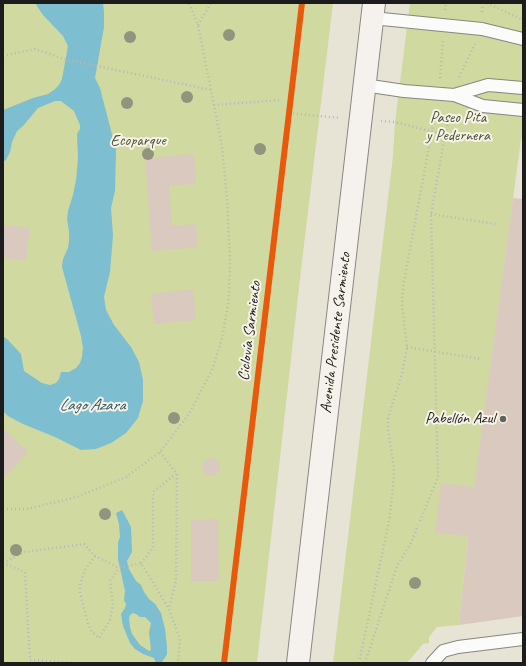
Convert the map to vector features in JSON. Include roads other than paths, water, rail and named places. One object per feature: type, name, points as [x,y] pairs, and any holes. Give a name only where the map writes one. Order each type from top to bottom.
[{"type":"main road","name":"Avenida Presidente Sarmiento","points":[[298,663],[373,10]]},
{"type":"lane","points":[[373,10],[444,25],[482,30],[523,39]]},
{"type":"lane","points":[[454,95],[488,85],[523,88]]},
{"type":"lane","points":[[364,86],[454,95],[483,106],[523,110]]},
{"type":"lane","points":[[432,663],[443,651],[458,647],[523,639]]},
{"type":"water","name":"Lago Azara","points":[[35,3],[103,3],[104,27],[95,78],[100,88],[116,150],[115,191],[111,208],[113,235],[110,272],[104,297],[106,310],[114,325],[131,347],[139,362],[143,380],[143,401],[138,418],[126,433],[111,443],[96,449],[81,450],[55,437],[23,424],[8,416],[3,411],[3,336],[21,354],[24,371],[42,383],[50,385],[56,383],[61,372],[69,372],[76,368],[80,363],[83,348],[62,267],[63,259],[68,248],[69,231],[67,219],[76,180],[78,159],[77,134],[80,129],[80,125],[74,111],[61,101],[55,101],[38,108],[17,131],[12,142],[10,152],[6,160],[3,162],[3,110],[33,98],[48,94],[59,85],[62,79],[68,46],[63,36],[43,15]]},
{"type":"water","points":[[122,510],[131,527],[132,552],[127,561],[129,569],[149,599],[155,604],[161,613],[165,629],[167,654],[161,663],[156,663],[154,658],[135,649],[130,643],[123,626],[121,614],[126,604],[124,600],[125,591],[118,559],[118,542],[120,537],[116,513]],"holes":[[[133,613],[140,617],[145,617],[151,623],[149,633],[151,650],[149,651],[140,645],[132,634],[129,618]]]},
{"type":"place","name":"Pabellón Azul","points":[[503,419]]},
{"type":"park label","name":"Paseo Pita y Pedernera","points":[[458,127]]},
{"type":"park label","name":"Ecoparque","points":[[138,141]]}]
